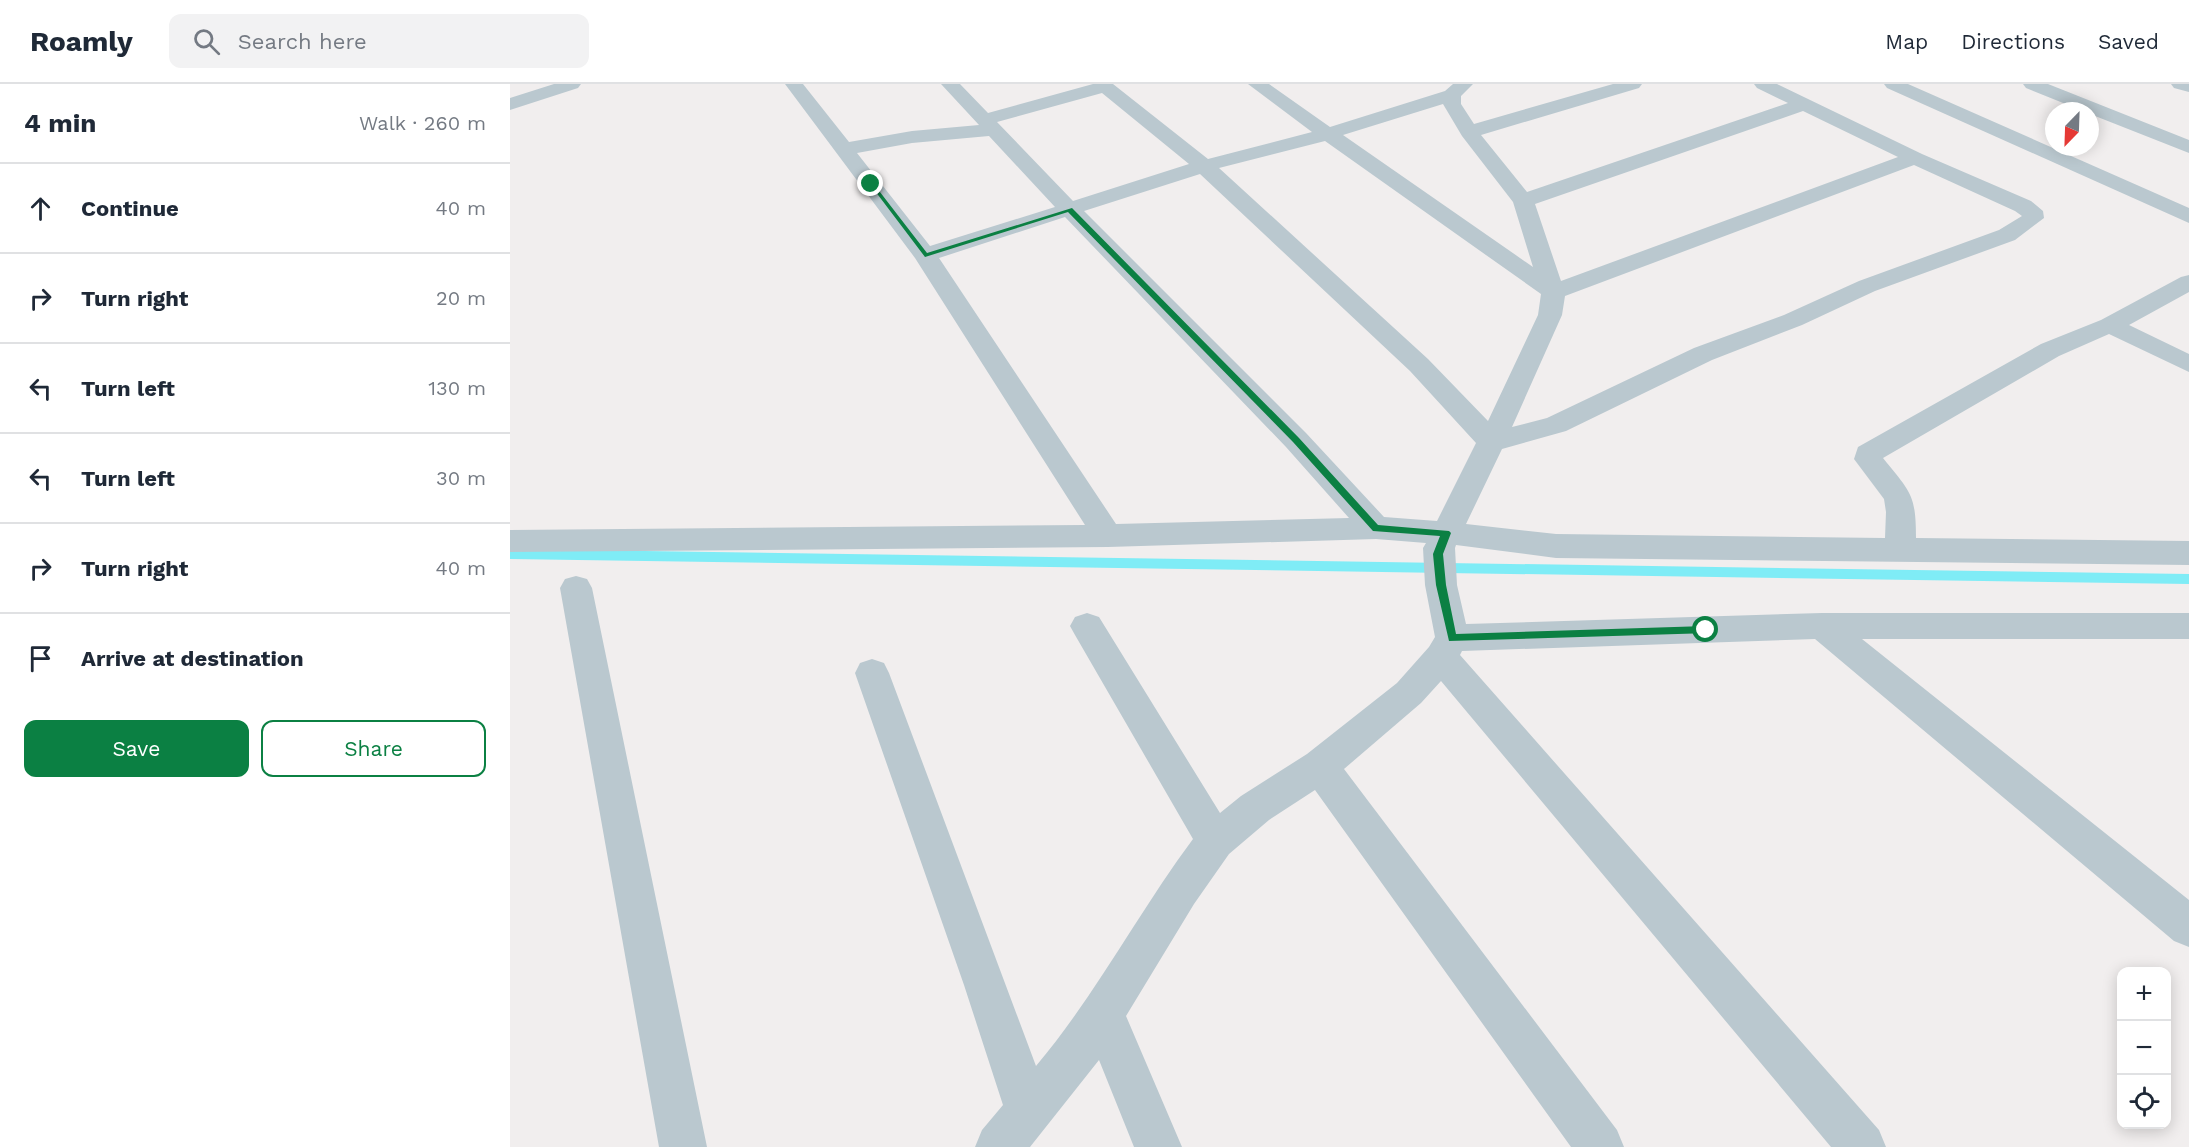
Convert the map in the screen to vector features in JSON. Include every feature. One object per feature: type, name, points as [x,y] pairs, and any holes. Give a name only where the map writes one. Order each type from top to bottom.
[{"type":"street","points":[[510,104],[573,84]]},
{"type":"street","points":[[794,84],[925,255],[1108,536]]},
{"type":"street","points":[[950,84],[1296,440],[1376,528],[1442,557],[1556,546],[2189,553]]},
{"type":"street","points":[[1257,84],[1553,292]]},
{"type":"street","points":[[1469,132],[1633,84]]},
{"type":"street","points":[[1492,442],[1556,425],[1703,354],[1792,320],[1867,286],[2007,235],[2033,218],[2032,211],[2023,206],[1916,159],[1763,84]]},
{"type":"street","points":[[1893,84],[2189,216]]},
{"type":"street","points":[[2032,84],[2189,147]]},
{"type":"street","points":[[2180,84],[2189,87]]},
{"type":"street","points":[[843,149],[990,125],[1104,85],[1204,166],[1419,365],[1492,442]]},
{"type":"street","points":[[1418,89],[1451,93]]},
{"type":"street","points":[[925,255],[1204,166],[1328,134],[1451,93]]},
{"type":"street","points":[[1451,93],[1452,104],[1469,132],[1523,201],[1553,292],[1550,315],[1442,557],[1447,648],[1862,1147]]},
{"type":"street","points":[[1523,201],[1805,104]]},
{"type":"street","points":[[1553,292],[1916,159]]},
{"type":"street","points":[[1900,550],[1901,512],[1898,497],[1868,459],[1868,454],[2050,350],[2110,325],[2189,282]]},
{"type":"street","points":[[2110,325],[2189,364]]},
{"type":"street","points":[[510,541],[1108,536],[1376,528]]},
{"type":"street","points":[[576,588],[683,1147]]},
{"type":"street","points":[[1087,626],[1215,841]]},
{"type":"street","points":[[1821,626],[2189,926]]},
{"type":"street","points":[[999,1147],[1082,1048],[1180,890],[1215,841],[1255,808],[1320,766],[1409,693],[1447,648],[1821,626],[2189,626]]},
{"type":"street","points":[[873,673],[986,985],[1029,1113]]},
{"type":"street","points":[[1320,766],[1600,1147]]},
{"type":"street","points":[[1103,1015],[1158,1147]]},
{"type":"waterway","points":[[510,554],[2189,579]]},
{"type":"route","points":[[871,184],[925,255],[1070,210],[1296,440],[1376,528],[1446,533],[1438,554],[1441,585],[1452,638],[1706,630]]}]
